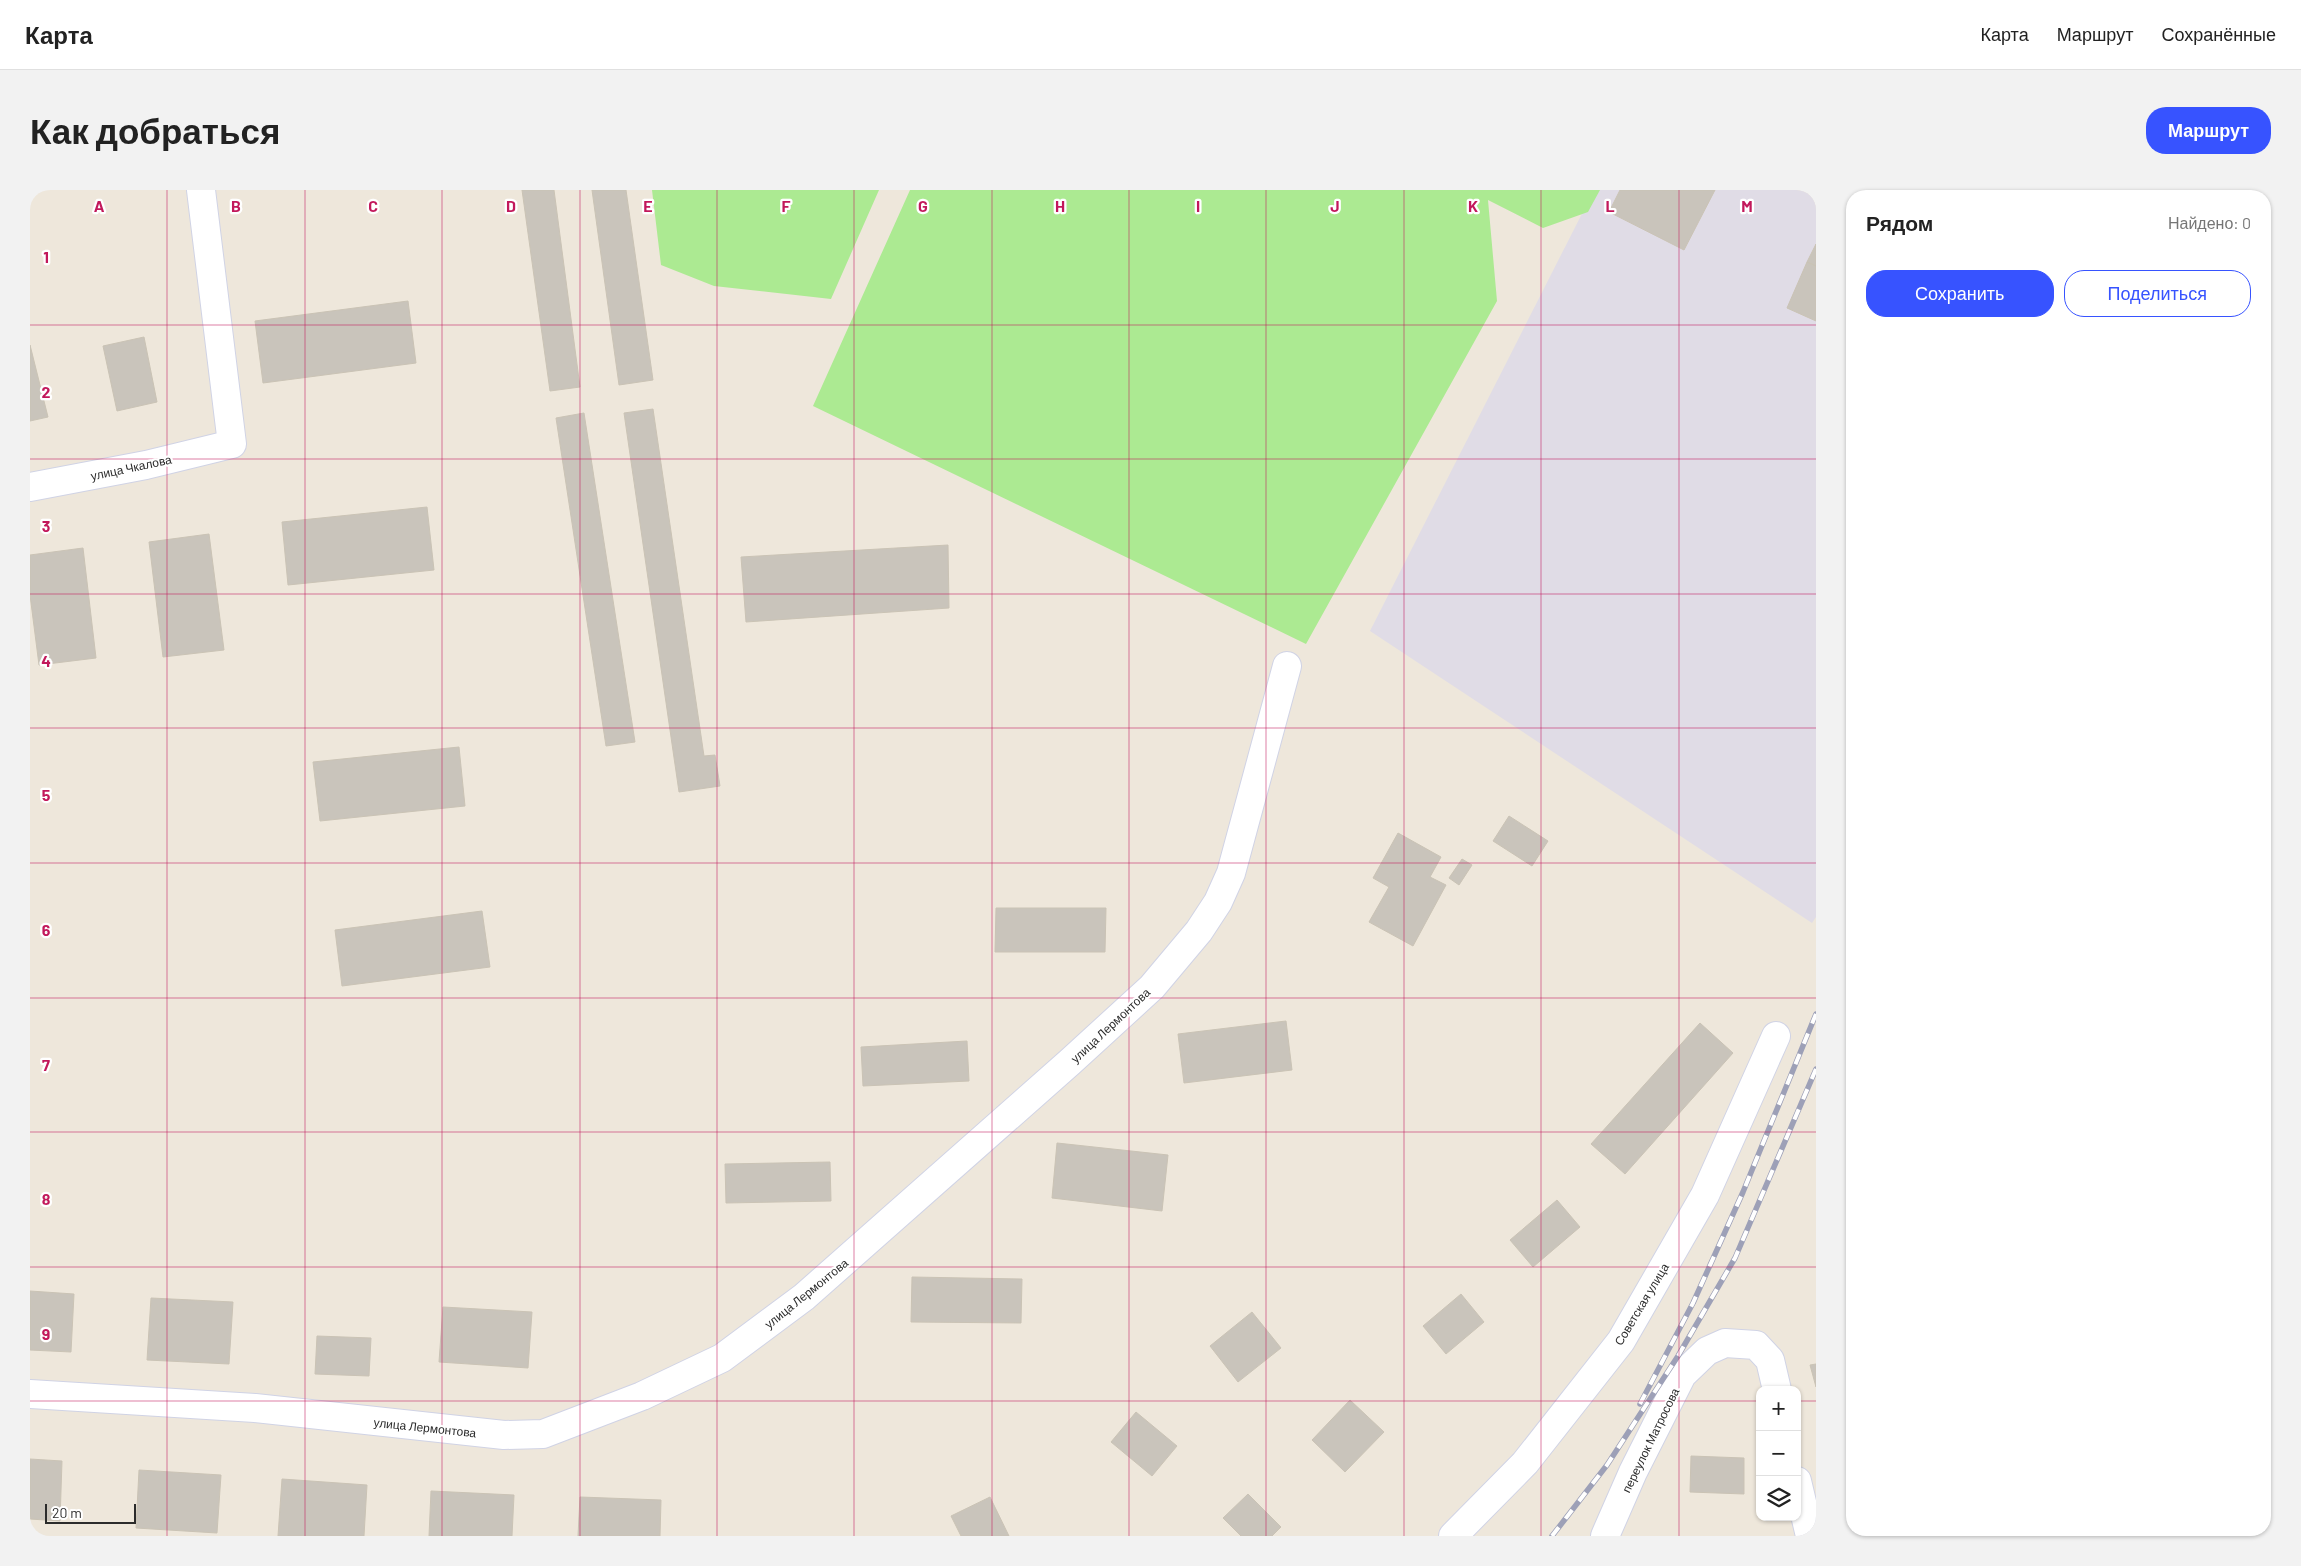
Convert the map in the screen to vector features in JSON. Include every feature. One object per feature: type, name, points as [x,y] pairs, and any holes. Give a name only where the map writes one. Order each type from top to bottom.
[{"type":"street","name":"улица Чкалова","points":[[30,487],[146,465],[232,444],[201,190]]},
{"type":"street","name":"улица Лермонтова","points":[[30,1394],[255,1408],[504,1435],[543,1434],[642,1396],[722,1358],[804,1297],[1070,1062],[1152,986],[1199,931],[1218,902],[1230,873],[1287,666]]},
{"type":"street","name":"Советская улица","points":[[1453,1536],[1525,1463],[1621,1341],[1704,1195],[1776,1036]]},
{"type":"street","name":"переулок Матросова","points":[[1605,1536],[1633,1472],[1682,1375],[1707,1351],[1725,1343],[1756,1345],[1770,1360],[1775,1386]]},
{"type":"street","points":[[1801,1497],[1810,1536]]},
{"type":"shaded area","points":[[1594,190],[1816,190],[1816,917],[1812,923],[1370,631]]},
{"type":"green space","points":[[652,190],[879,190],[831,299],[714,286],[661,265]]},
{"type":"green space","points":[[910,190],[1600,190],[1588,212],[1543,228],[1488,200],[1497,301],[1306,644],[813,406]]},
{"type":"building","points":[[522,190],[554,190],[580,387],[550,391]]},
{"type":"building","points":[[592,190],[626,190],[653,380],[619,385]]},
{"type":"building","points":[[1620,190],[1715,190],[1684,250],[1609,212]]},
{"type":"building","points":[[1816,244],[1816,266],[1807,262]]},
{"type":"building","points":[[1807,262],[1816,266],[1816,321],[1787,308]]},
{"type":"building","points":[[408,301],[416,363],[263,383],[255,321]]},
{"type":"building","points":[[144,337],[157,402],[117,411],[103,346]]},
{"type":"building","points":[[30,345],[48,417],[30,421]]},
{"type":"building","points":[[653,409],[704,756],[715,755],[720,786],[679,792],[624,413]]},
{"type":"building","points":[[584,413],[635,742],[606,746],[556,418]]},
{"type":"building","points":[[427,507],[434,570],[288,585],[282,522]]},
{"type":"building","points":[[209,534],[224,650],[163,657],[149,542]]},
{"type":"building","points":[[948,545],[949,608],[746,622],[741,557]]},
{"type":"building","points":[[83,548],[96,658],[39,665],[30,595],[30,555]]},
{"type":"building","points":[[459,747],[465,806],[320,821],[313,762]]},
{"type":"building","points":[[1509,816],[1548,841],[1532,866],[1493,841]]},
{"type":"building","points":[[1398,833],[1441,857],[1430,877],[1446,885],[1413,946],[1369,922],[1389,887],[1373,878]]},
{"type":"building","points":[[1462,859],[1472,865],[1459,885],[1449,878]]},
{"type":"building","points":[[996,908],[1106,908],[1105,952],[995,952]]},
{"type":"building","points":[[482,911],[490,967],[342,986],[335,930]]},
{"type":"building","points":[[1286,1021],[1292,1070],[1184,1083],[1178,1034]]},
{"type":"building","points":[[1700,1023],[1733,1053],[1625,1174],[1591,1144]]},
{"type":"building","points":[[967,1041],[969,1081],[863,1086],[861,1047]]},
{"type":"building","points":[[1057,1143],[1168,1155],[1162,1211],[1052,1198]]},
{"type":"building","points":[[830,1162],[831,1201],[726,1203],[725,1164]]},
{"type":"building","points":[[1557,1200],[1580,1227],[1533,1267],[1510,1240]]},
{"type":"building","points":[[912,1277],[1022,1279],[1021,1323],[911,1322]]},
{"type":"building","points":[[30,1291],[74,1294],[71,1352],[30,1350]]},
{"type":"building","points":[[1461,1294],[1484,1322],[1446,1354],[1423,1326]]},
{"type":"building","points":[[151,1298],[233,1302],[229,1364],[147,1360]]},
{"type":"building","points":[[443,1307],[532,1312],[528,1368],[439,1362]]},
{"type":"building","points":[[1252,1312],[1281,1348],[1238,1382],[1210,1346]]},
{"type":"building","points":[[317,1336],[371,1338],[369,1376],[315,1374]]},
{"type":"building","points":[[1816,1364],[1816,1387],[1810,1365]]},
{"type":"building","points":[[1350,1400],[1384,1432],[1345,1472],[1312,1440]]},
{"type":"building","points":[[1136,1412],[1177,1446],[1152,1476],[1111,1442]]},
{"type":"building","points":[[1691,1456],[1744,1458],[1744,1494],[1690,1492]]},
{"type":"building","points":[[30,1459],[62,1461],[60,1521],[30,1519]]},
{"type":"building","points":[[139,1470],[221,1475],[217,1533],[136,1528]]},
{"type":"building","points":[[282,1479],[367,1485],[364,1536],[278,1536]]},
{"type":"building","points":[[431,1491],[514,1495],[512,1536],[429,1536]]},
{"type":"building","points":[[1248,1494],[1281,1527],[1272,1536],[1241,1536],[1223,1518]]},
{"type":"building","points":[[580,1497],[661,1500],[660,1536],[578,1536]]},
{"type":"building","points":[[990,1497],[1009,1536],[961,1536],[951,1516]]},
{"type":"railway","points":[[1640,1404],[1693,1303],[1743,1192],[1816,1014]]},
{"type":"railway","points":[[1552,1536],[1607,1465],[1678,1356],[1735,1258],[1816,1069]]}]
